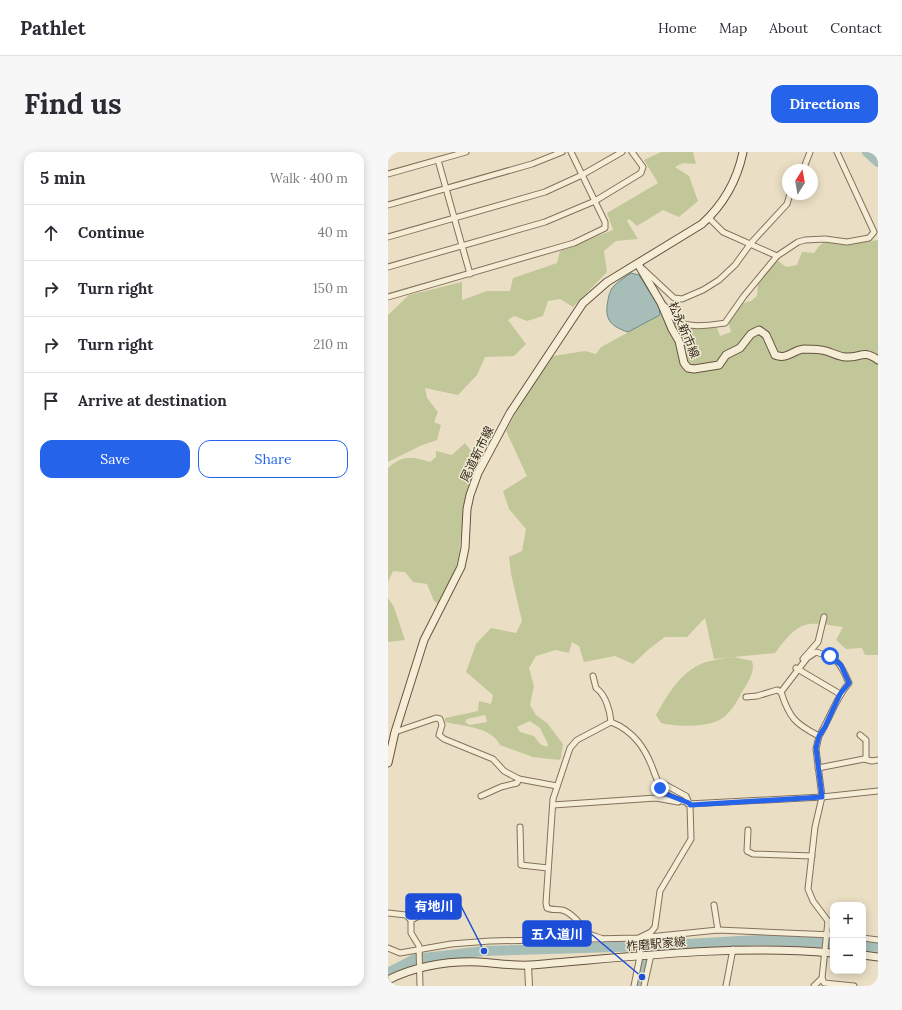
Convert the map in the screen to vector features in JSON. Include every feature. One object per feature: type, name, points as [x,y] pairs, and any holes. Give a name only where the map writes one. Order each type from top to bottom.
[{"type":"main road","points":[[638,264],[702,224],[709,218],[729,192],[744,152]]},
{"type":"main road","name":"松永新市線","points":[[638,264],[661,303],[679,341],[684,363],[688,368],[694,369],[719,365],[726,355],[740,348],[750,334],[759,330],[766,335],[775,355],[780,357],[787,356],[802,349],[816,349],[845,358],[860,353],[867,354],[878,360]]},
{"type":"main road","name":"尾道新市線","points":[[388,763],[424,640],[461,567],[465,548],[467,509],[478,473],[491,447],[510,413],[584,303],[607,282],[638,264]]},
{"type":"main road","name":"柞磨駅家線","points":[[388,980],[420,966],[477,962],[528,965],[645,955],[733,950],[771,949],[830,953]]},
{"type":"main road","points":[[866,955],[878,957]]},
{"type":"street","points":[[388,174],[466,152]]},
{"type":"street","points":[[388,205],[532,164],[562,152]]},
{"type":"street","points":[[388,297],[574,243],[605,228],[605,222],[571,152]]},
{"type":"street","points":[[388,237],[545,192],[582,175],[622,152]]},
{"type":"street","points":[[388,267],[545,222],[595,202],[641,173],[643,167],[632,152]]},
{"type":"street","points":[[805,164],[810,152]]},
{"type":"street","points":[[661,303],[666,306],[671,315],[683,324],[710,325],[725,323],[744,296],[777,256],[798,242],[805,240],[825,239],[847,242],[869,238],[874,232],[837,152]]},
{"type":"street","points":[[438,160],[470,274]]},
{"type":"street","points":[[638,264],[668,294],[674,298],[682,298],[718,280],[735,265],[751,243],[787,204],[788,200]]},
{"type":"street","points":[[709,218],[723,232],[751,243],[773,256],[777,256]]},
{"type":"street","points":[[797,670],[796,667],[818,642],[824,617]]},
{"type":"street","points":[[781,692],[807,658],[816,652],[830,656],[841,665],[849,683],[840,694],[825,727],[819,736],[816,748],[822,797],[815,827],[808,890],[813,901],[828,921],[822,978],[824,983],[854,986]]},
{"type":"street","points":[[797,670],[840,694]]},
{"type":"street","points":[[593,676],[596,688],[600,691],[610,712],[611,722]]},
{"type":"street","points":[[746,697],[758,696],[777,690],[781,692]]},
{"type":"street","points":[[781,692],[787,712],[805,729],[819,736]]},
{"type":"street","points":[[396,732],[436,718],[440,720],[442,725],[439,735],[444,739],[493,759],[504,771],[519,778],[557,786]]},
{"type":"street","points":[[602,939],[594,937],[587,932],[579,921],[567,912],[547,908],[548,868],[553,805],[557,786],[570,748],[577,740],[611,722]]},
{"type":"street","points":[[611,722],[632,733],[646,752],[660,788],[666,794],[689,804]]},
{"type":"street","points":[[860,735],[866,740],[866,759]]},
{"type":"street","points":[[818,768],[866,759],[872,761],[878,760]]},
{"type":"street","points":[[481,796],[501,787],[517,783],[519,778]]},
{"type":"street","points":[[639,938],[651,932],[655,927],[660,891],[691,839],[689,804],[686,796],[664,784]]},
{"type":"street","points":[[553,805],[656,798],[689,804],[822,797],[878,791]]},
{"type":"street","points":[[520,827],[521,865],[548,868]]},
{"type":"street","points":[[748,830],[747,851],[753,854],[812,856]]},
{"type":"street","points":[[714,905],[718,930]]},
{"type":"street","points":[[388,913],[406,915],[411,920],[411,933],[419,946],[420,986]]},
{"type":"street","points":[[411,920],[423,914]]},
{"type":"street","points":[[388,948],[400,953],[451,944],[490,941],[639,938],[718,930],[830,934]]},
{"type":"street","points":[[639,938],[645,955],[644,986]]},
{"type":"street","points":[[866,938],[878,940]]},
{"type":"street","points":[[726,986],[733,950]]},
{"type":"street","points":[[634,986],[645,955]]},
{"type":"street","points":[[528,965],[529,986]]},
{"type":"street","points":[[814,986],[822,978]]},
{"type":"green space","points":[[661,152],[693,152],[696,164],[683,163],[675,167],[689,176],[698,201],[679,217],[663,210],[637,226],[629,219],[627,221],[638,239],[616,241],[604,251],[607,272],[573,307],[560,299],[548,301],[543,316],[527,321],[514,316],[508,320],[526,344],[514,356],[485,357],[477,375],[458,395],[425,388],[427,398],[438,412],[434,422],[441,425],[437,440],[420,446],[388,462],[388,315],[409,295],[462,282],[462,300],[487,291],[510,291],[513,278],[557,263],[560,251],[613,230],[607,213],[658,183],[644,160]]},
{"type":"green space","points":[[878,240],[878,359],[876,358],[878,364],[878,655],[865,655],[862,648],[846,649],[836,640],[843,627],[811,624],[804,625],[797,629],[775,653],[714,659],[705,618],[687,637],[665,637],[633,664],[615,656],[584,662],[579,646],[572,642],[569,653],[556,650],[536,656],[529,668],[534,686],[530,705],[536,715],[547,723],[563,744],[561,758],[559,760],[533,757],[500,745],[496,739],[484,731],[468,726],[445,722],[445,718],[478,711],[479,701],[491,704],[493,695],[466,672],[476,644],[491,628],[516,633],[522,621],[511,574],[509,557],[522,551],[526,529],[509,509],[503,491],[527,476],[506,431],[520,405],[553,356],[585,351],[596,354],[601,347],[660,315],[691,327],[717,328],[720,336],[731,332],[728,321],[740,304],[751,301],[757,296],[758,283],[777,260],[786,267],[797,265],[802,252],[814,253],[819,246],[826,241],[851,244]],"holes":[[[485,715],[487,722],[470,725],[465,722],[467,719]],[[530,721],[540,728],[548,744],[547,747],[540,744],[534,736],[520,732],[517,727]]]},
{"type":"green space","points":[[465,443],[478,460],[465,499],[459,554],[453,580],[438,604],[434,601],[427,584],[413,582],[405,572],[393,571],[388,582],[388,468],[398,461],[408,458],[430,462],[436,457],[436,451],[452,455]]},
{"type":"green space","points":[[388,598],[394,607],[405,640],[388,642]]},
{"type":"green space","points":[[734,657],[752,661],[753,668],[749,681],[728,714],[718,721],[703,725],[684,726],[661,723],[656,715],[671,690],[684,675],[700,664]]},
{"type":"water","points":[[631,273],[639,275],[659,307],[660,315],[628,332],[617,327],[610,321],[607,307],[609,294],[613,288],[618,282]]},
{"type":"waterway","points":[[867,152],[878,162]]},
{"type":"waterway","points":[[388,973],[415,959],[484,951],[648,946],[759,940],[830,943]]},
{"type":"waterway","points":[[640,986],[648,946]]},
{"type":"waterway","points":[[866,946],[878,947]]},
{"type":"place","name":"有地川","points":[[484,951]]},
{"type":"place","name":"五入道川","points":[[642,977]]},
{"type":"route","points":[[660,788],[666,794],[689,803],[690,805],[822,797],[816,748],[819,736],[825,727],[835,702],[849,683],[841,665],[830,656]]}]
